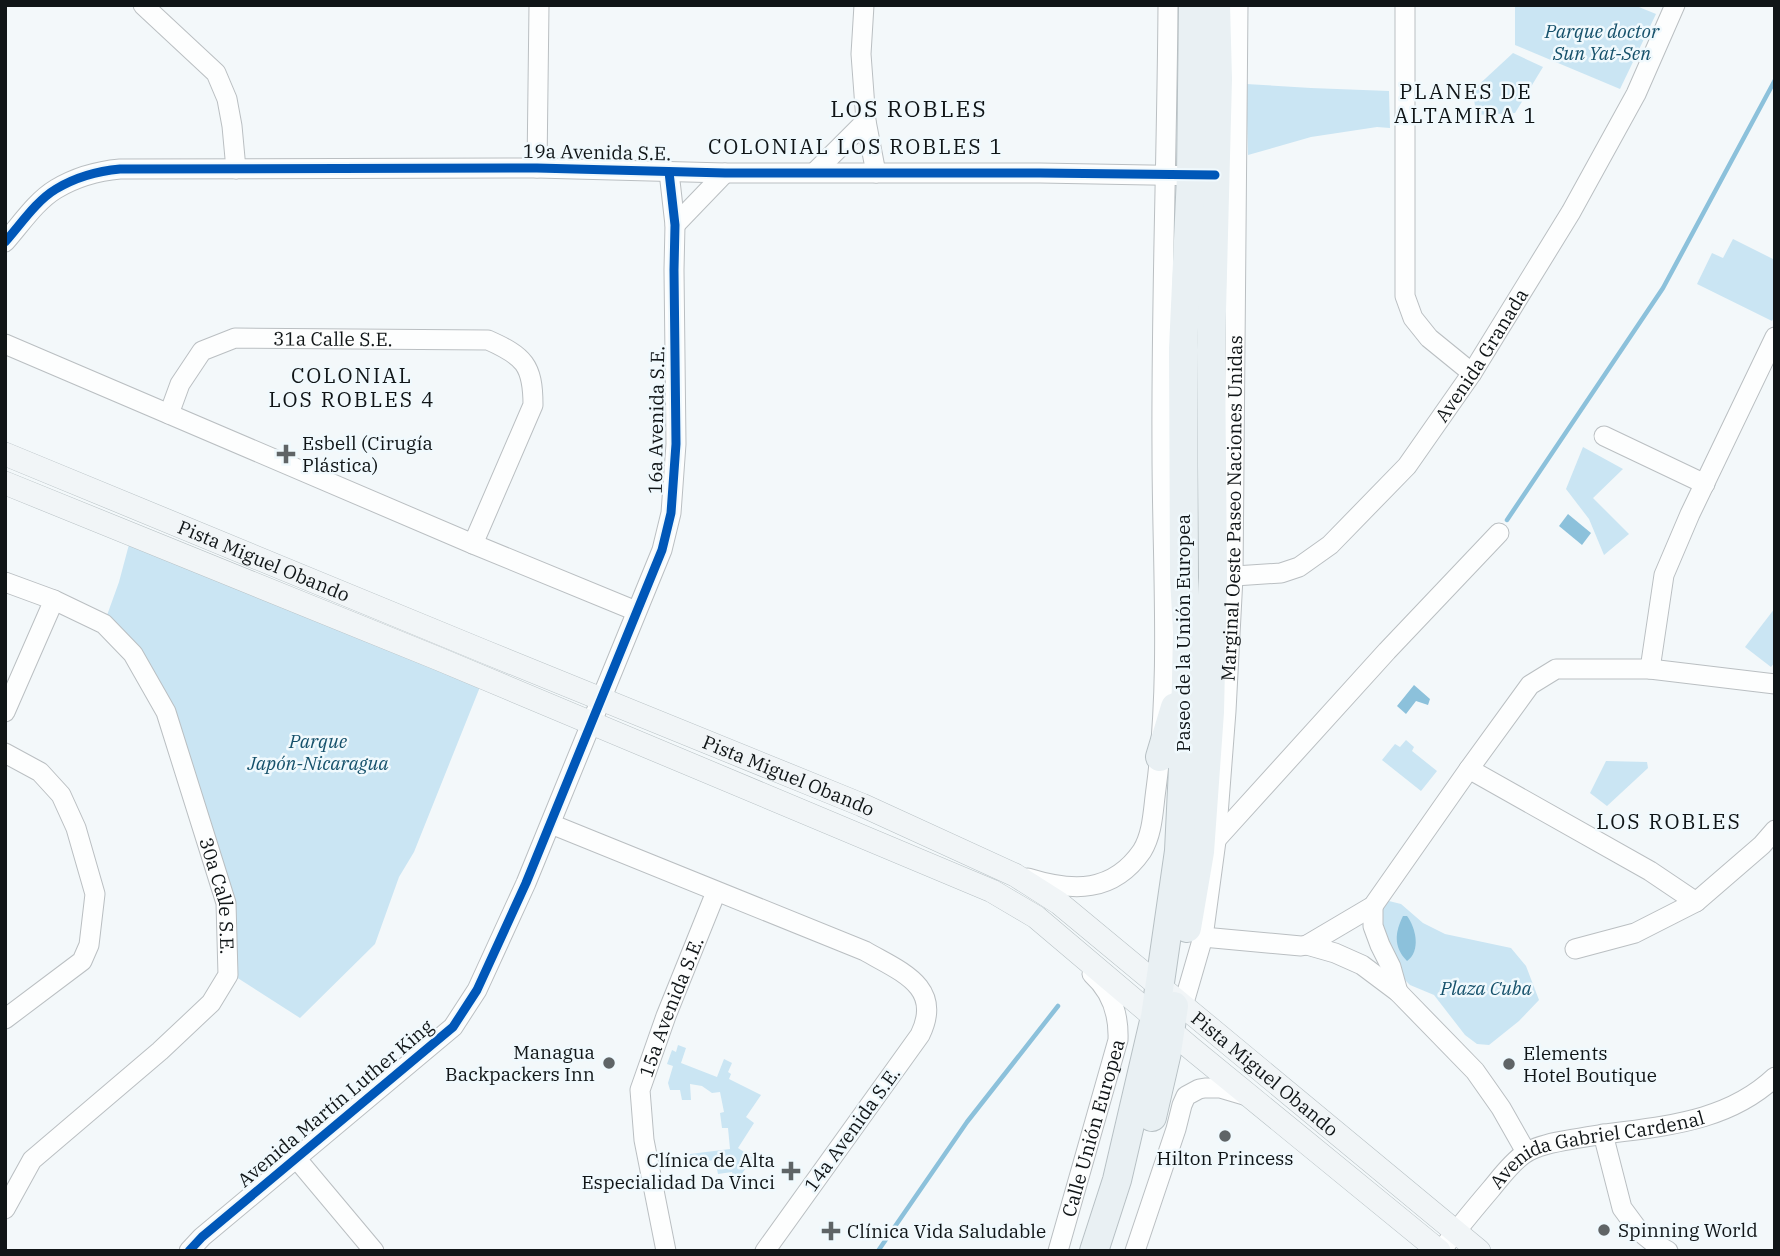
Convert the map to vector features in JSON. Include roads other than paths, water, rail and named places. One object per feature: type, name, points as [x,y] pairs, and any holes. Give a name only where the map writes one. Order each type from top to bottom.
[{"type":"highway","name":"Paseo de la Unión Europea","points":[[1115,1251],[1145,1147],[1169,1009],[1185,726],[1183,349],[1191,176],[1194,5]]},
{"type":"highway","name":"Paseo de la Unión Europea","points":[[1094,1251],[1169,1009],[1208,846],[1218,711],[1223,577],[1211,350],[1191,176],[1218,79],[1216,5]]},
{"type":"highway","points":[[1160,757],[1177,700],[1186,632]]},
{"type":"main road","name":"Pista Miguel Obando","points":[[5,454],[862,805],[1015,875],[1059,903],[1169,1009],[1251,1098],[1440,1251]]},
{"type":"main road","name":"Pista Miguel Obando","points":[[5,483],[439,659],[981,884],[1036,917],[1169,1009],[1479,1251]]},
{"type":"street","points":[[143,5],[216,73],[232,126],[236,169]]},
{"type":"street","points":[[537,167],[539,5]]},
{"type":"street","points":[[864,5],[861,54],[866,121],[876,173]]},
{"type":"street","points":[[1015,875],[1064,887],[1098,884],[1125,869],[1142,850],[1151,830],[1160,757],[1165,671],[1162,449],[1191,176],[1168,5]]},
{"type":"street","name":"Marginal Oeste Paseo Naciones Unidas","points":[[1223,577],[1238,5]]},
{"type":"street","points":[[1405,5],[1405,296],[1413,318],[1429,338],[1472,373]]},
{"type":"street","name":"Avenida Granada","points":[[1184,577],[1281,573],[1299,567],[1330,545],[1407,466],[1472,373],[1572,212],[1636,94],[1675,5]]},
{"type":"street","points":[[815,172],[866,121]]},
{"type":"street","name":"19a Avenida S.E.","points":[[5,242],[37,205],[55,189],[97,172],[120,169],[537,167],[725,173],[1191,176]]},
{"type":"street","name":"16a Avenida S.E.","points":[[601,699],[662,550],[671,513],[676,443],[675,225],[669,172]]},
{"type":"street","points":[[675,225],[725,173]]},
{"type":"street","points":[[1650,669],[1664,575],[1704,484],[1775,337]]},
{"type":"street","name":"31a Calle S.E.","points":[[169,414],[180,384],[202,351],[235,338],[488,340],[509,350],[528,367],[533,383],[533,405],[473,544]]},
{"type":"street","points":[[5,344],[636,611]]},
{"type":"street","points":[[1604,436],[1704,484]]},
{"type":"street","points":[[1169,1009],[1203,937],[1208,846],[1499,533]]},
{"type":"street","name":"30a Calle S.E.","points":[[5,582],[54,600],[104,624],[134,654],[166,712],[226,903],[228,975],[211,1003],[160,1051],[32,1160],[5,1209]]},
{"type":"street","points":[[5,712],[54,600]]},
{"type":"street","points":[[1203,937],[1307,945],[1373,906],[1530,685],[1556,669],[1650,669],[1775,684]]},
{"type":"street","name":"Avenida Martín Luther King","points":[[189,1251],[202,1237],[453,1027],[477,990],[526,883],[601,699]]},
{"type":"street","points":[[5,753],[40,772],[61,795],[76,828],[95,894],[89,946],[82,961],[5,1019]]},
{"type":"street","points":[[1469,769],[1650,871],[1696,902]]},
{"type":"street","points":[[551,824],[716,892]]},
{"type":"street","points":[[1575,949],[1635,933],[1696,902],[1762,845],[1775,830]]},
{"type":"street","name":"Calle Unión Europea","points":[[992,891],[1101,982],[1108,992],[1117,1018],[1118,1040],[1058,1251]]},
{"type":"street","name":"14a Avenida S.E.","points":[[716,892],[865,951],[910,978],[927,1003],[926,1019],[920,1035],[765,1251]]},
{"type":"street","name":"15a Avenida S.E.","points":[[666,1251],[644,1140],[640,1090],[666,1016],[716,892]]},
{"type":"street","points":[[1373,906],[1373,926],[1391,967],[1398,992]]},
{"type":"street","points":[[1307,945],[1362,965],[1398,992],[1475,1071],[1502,1108],[1526,1152]]},
{"type":"street","name":"Avenida Gabriel Cardenal","points":[[1440,1251],[1511,1166],[1526,1152],[1551,1143],[1684,1123],[1736,1105],[1775,1077]]},
{"type":"street","points":[[1135,1251],[1186,1096],[1199,1089],[1220,1088],[1251,1098]]},
{"type":"street","points":[[1603,1134],[1622,1208],[1639,1231],[1668,1251]]},
{"type":"street","points":[[296,1158],[374,1251]]},
{"type":"water","points":[[1568,514],[1591,533],[1582,545],[1559,526]]},
{"type":"water","points":[[1414,685],[1430,699],[1428,705],[1416,701],[1406,714],[1397,706]]},
{"type":"water","points":[[1403,916],[1407,916],[1410,921],[1416,939],[1414,951],[1407,961],[1397,945],[1398,928]]},
{"type":"waterway","points":[[1507,520],[1663,288],[1775,80]]},
{"type":"waterway","points":[[878,1251],[967,1122],[1058,1006]]},
{"type":"place","name":"Esbell (Cirugía Plástica)","points":[[286,454]]},
{"type":"place","name":"Managua Backpackers Inn","points":[[609,1063]]},
{"type":"place","name":"Elements Hotel Boutique","points":[[1509,1064]]},
{"type":"place","name":"Hilton Princess","points":[[1225,1136]]},
{"type":"place","name":"Clínica de Alta Especialidad Da Vinci","points":[[791,1171]]},
{"type":"place","name":"Spinning World","points":[[1604,1230]]},
{"type":"place","name":"Clínica Vida Saludable","points":[[831,1231]]},
{"type":"district","name":"PLANES DE ALTAMIRA 1","points":[[1466,103]]},
{"type":"district","name":"LOS ROBLES","points":[[909,108]]},
{"type":"district","name":"COLONIAL LOS ROBLES 1","points":[[856,146]]},
{"type":"district","name":"COLONIAL LOS ROBLES 4","points":[[352,387]]},
{"type":"district","name":"LOS ROBLES","points":[[1669,821]]},
{"type":"park label","name":"Parque doctor Sun Yat-Sen","points":[[1602,42]]},
{"type":"park label","name":"Parque Japón-Nicaragua","points":[[318,752]]},
{"type":"park label","name":"Plaza Cuba","points":[[1486,988]]}]
